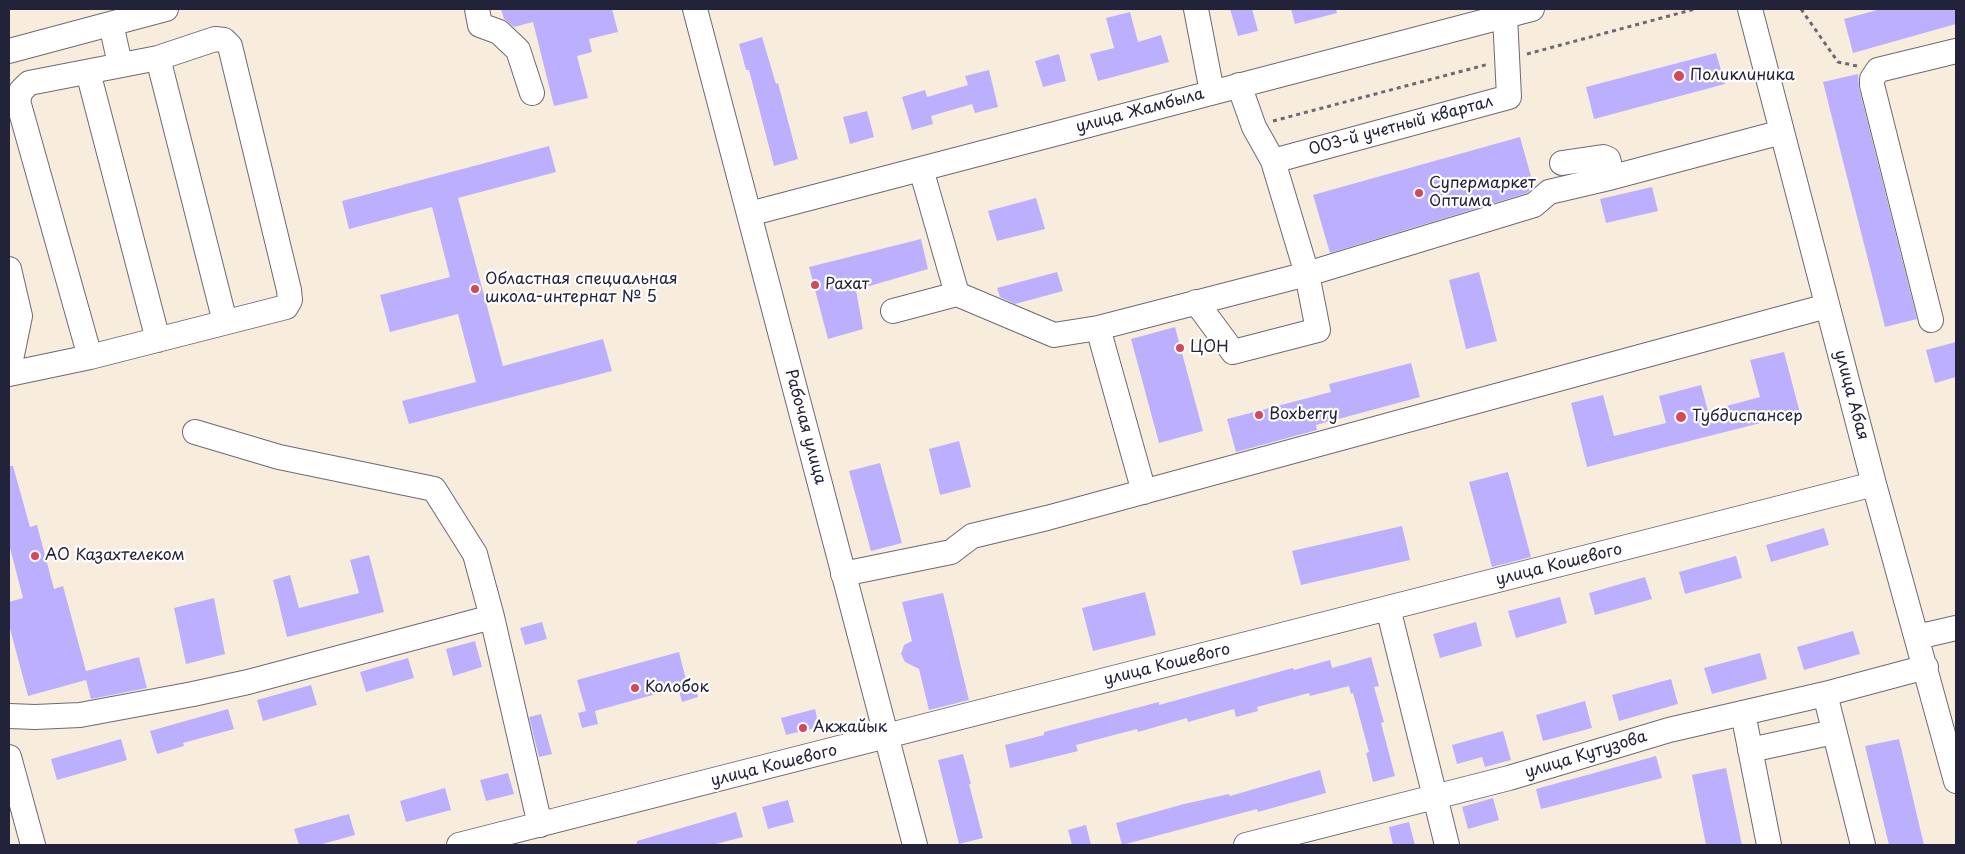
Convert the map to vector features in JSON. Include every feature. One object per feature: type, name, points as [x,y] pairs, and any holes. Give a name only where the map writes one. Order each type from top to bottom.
[{"type":"street","points":[[9,51],[166,9]]},
{"type":"street","points":[[477,9],[480,25],[499,32],[518,50],[532,93]]},
{"type":"street","name":"Рабочая улица","points":[[694,9],[915,845]]},
{"type":"street","points":[[1196,9],[1212,92]]},
{"type":"street","name":"улица Жамбыла","points":[[749,214],[1532,9]]},
{"type":"street","name":"улица Абая","points":[[1750,9],[1874,484],[1918,637],[1956,781]]},
{"type":"street","name":"003-й учетный квартал","points":[[1273,161],[1509,97],[1505,16]]},
{"type":"street","points":[[111,24],[120,64]]},
{"type":"street","points":[[9,374],[90,357],[158,340],[286,306],[290,300],[230,46],[224,40],[215,39],[158,58],[120,64],[29,84],[21,91],[18,101],[90,357]]},
{"type":"street","points":[[1931,320],[1872,84],[1874,74],[1878,70],[1956,51]]},
{"type":"street","points":[[158,58],[225,322]]},
{"type":"street","points":[[88,72],[158,340]]},
{"type":"street","points":[[1196,302],[1233,352],[1318,330],[1307,274],[1273,161],[1254,127],[1239,85]]},
{"type":"street","points":[[893,311],[957,294],[1054,335],[1098,328],[1307,274],[1534,205],[1546,193],[1782,132]]},
{"type":"street","points":[[1562,163],[1603,157],[1608,159],[1613,177]]},
{"type":"street","points":[[921,169],[957,294]]},
{"type":"street","points":[[9,269],[20,316],[9,369]]},
{"type":"street","points":[[843,574],[951,552],[972,536],[1144,492],[1827,306]]},
{"type":"street","points":[[1098,328],[1144,492]]},
{"type":"street","points":[[195,432],[279,457],[434,489],[475,554],[492,617],[540,825]]},
{"type":"street","name":"улица Кошевого","points":[[459,845],[1874,484]]},
{"type":"street","points":[[1388,608],[1447,845]]},
{"type":"street","points":[[9,716],[80,715],[194,694],[248,682],[492,617]]},
{"type":"street","points":[[1918,637],[1956,628]]},
{"type":"street","name":"улица Кутузова","points":[[1246,845],[1509,778],[1669,730],[1825,694],[1926,667]]},
{"type":"street","points":[[1825,694],[1863,845]]},
{"type":"street","points":[[1743,713],[1769,845]]},
{"type":"street","points":[[1750,750],[1834,732]]},
{"type":"street","points":[[9,756],[33,845]]},
{"type":"path","points":[[1254,127],[1695,9]]},
{"type":"path","points":[[1801,9],[1838,62],[1878,70]]},
{"type":"building","points":[[501,9],[612,9],[618,32],[589,39],[592,52],[577,56],[588,98],[554,106],[533,22],[514,27],[504,19]]},
{"type":"building","points":[[1230,9],[1252,9],[1258,31],[1238,36]]},
{"type":"building","points":[[1291,9],[1336,9],[1337,13],[1295,24]]},
{"type":"building","points":[[1881,9],[1956,9],[1956,24],[1853,53],[1844,19]]},
{"type":"building","points":[[1130,12],[1138,42],[1161,35],[1169,62],[1098,81],[1090,54],[1114,48],[1106,18]]},
{"type":"building","points":[[762,37],[776,84],[778,83],[798,159],[774,166],[749,70],[746,70],[739,44]]},
{"type":"building","points":[[1716,53],[1725,84],[1594,119],[1586,87]]},
{"type":"building","points":[[1059,54],[1066,81],[1043,87],[1035,61]]},
{"type":"building","points":[[989,70],[998,107],[975,113],[972,104],[931,116],[933,124],[912,130],[902,97],[925,90],[927,97],[968,85],[965,76]]},
{"type":"building","points":[[1858,74],[1859,88],[1917,319],[1885,327],[1823,82]]},
{"type":"building","points":[[867,111],[874,137],[850,144],[843,117]]},
{"type":"building","points":[[1520,137],[1534,187],[1527,193],[1330,253],[1313,195]]},
{"type":"building","points":[[549,146],[556,172],[458,198],[503,366],[603,339],[612,371],[409,424],[402,401],[476,382],[458,314],[390,332],[380,295],[450,277],[432,207],[349,229],[342,201]]},
{"type":"building","points":[[1652,187],[1658,211],[1606,223],[1600,199]]},
{"type":"building","points":[[1036,198],[1045,229],[997,241],[988,211]]},
{"type":"building","points":[[921,239],[928,269],[856,290],[863,329],[828,339],[809,267]]},
{"type":"building","points":[[1057,272],[1063,291],[1015,304],[1000,297],[997,288]]},
{"type":"building","points":[[1479,272],[1497,341],[1466,349],[1449,280]]},
{"type":"building","points":[[1175,327],[1203,431],[1159,443],[1131,339]]},
{"type":"building","points":[[1956,342],[1956,377],[1935,383],[1926,350]]},
{"type":"building","points":[[1784,352],[1800,413],[1587,467],[1571,403],[1603,395],[1614,436],[1666,423],[1659,396],[1701,385],[1708,411],[1760,397],[1750,360]]},
{"type":"building","points":[[1411,363],[1420,397],[1316,425],[1317,430],[1236,452],[1227,419],[1331,392],[1329,384]]},
{"type":"building","points":[[959,441],[971,487],[940,495],[929,449]]},
{"type":"building","points":[[880,463],[902,543],[871,551],[849,471]]},
{"type":"building","points":[[9,466],[13,466],[30,527],[37,525],[54,589],[63,586],[86,671],[139,657],[147,688],[91,699],[86,680],[28,696],[9,625],[9,602],[23,598],[9,544]]},
{"type":"building","points":[[1508,472],[1531,557],[1492,567],[1469,482]]},
{"type":"building","points":[[1402,526],[1410,560],[1301,585],[1292,551]]},
{"type":"building","points":[[1824,528],[1829,545],[1771,562],[1766,545]]},
{"type":"building","points":[[369,555],[384,612],[287,637],[273,580],[290,575],[299,608],[359,593],[350,560]]},
{"type":"building","points":[[1736,556],[1742,578],[1685,594],[1679,572]]},
{"type":"building","points":[[1645,577],[1652,599],[1595,615],[1589,593]]},
{"type":"building","points":[[1145,592],[1156,635],[1093,651],[1082,608]]},
{"type":"building","points":[[943,593],[969,700],[929,710],[919,669],[905,662],[901,654],[904,645],[912,641],[902,602]]},
{"type":"building","points":[[1560,597],[1567,623],[1516,638],[1508,611]]},
{"type":"building","points":[[214,598],[225,654],[186,664],[174,608]]},
{"type":"building","points":[[542,622],[547,639],[525,645],[520,628]]},
{"type":"building","points":[[1476,622],[1482,646],[1440,658],[1433,634]]},
{"type":"building","points":[[1853,631],[1860,654],[1804,670],[1797,647]]},
{"type":"building","points":[[475,641],[482,667],[453,676],[446,649]]},
{"type":"building","points":[[679,652],[687,684],[694,682],[698,697],[682,702],[678,688],[595,711],[598,724],[582,728],[578,713],[586,711],[577,680]]},
{"type":"building","points":[[1760,653],[1767,679],[1712,694],[1704,668]]},
{"type":"building","points":[[1371,657],[1379,686],[1374,687],[1384,722],[1381,723],[1395,776],[1373,782],[1366,753],[1369,752],[1353,693],[1351,694],[1349,686],[1310,696],[1309,693],[1257,707],[1258,711],[1236,717],[1234,709],[1188,722],[1187,718],[1138,732],[1137,729],[1076,745],[1078,751],[1010,768],[1005,745],[1044,735],[1044,732],[1159,702],[1159,705],[1293,668],[1294,670],[1330,660],[1332,668]]},
{"type":"building","points":[[408,658],[414,678],[366,692],[360,672]]},
{"type":"building","points":[[1671,679],[1678,704],[1619,721],[1612,695]]},
{"type":"building","points":[[311,685],[317,705],[263,721],[257,700]]},
{"type":"building","points":[[1585,701],[1592,728],[1543,741],[1536,715]]},
{"type":"building","points":[[228,709],[234,729],[183,743],[184,746],[157,754],[150,731]]},
{"type":"building","points":[[815,709],[819,727],[786,735],[781,718]]},
{"type":"building","points":[[541,714],[552,754],[539,757],[529,717]]},
{"type":"building","points":[[1503,731],[1511,760],[1485,767],[1482,757],[1457,764],[1452,745]]},
{"type":"building","points":[[121,739],[127,760],[57,780],[51,759]]},
{"type":"building","points":[[1899,739],[1924,845],[1889,845],[1865,746]]},
{"type":"building","points":[[963,754],[983,838],[959,844],[938,760]]},
{"type":"building","points":[[1656,756],[1662,778],[1541,809],[1536,789]]},
{"type":"building","points":[[1726,768],[1742,845],[1706,845],[1692,775]]},
{"type":"building","points":[[1320,770],[1326,793],[1258,812],[1257,809],[1122,845],[1116,823],[1184,804],[1229,794],[1230,796]]},
{"type":"building","points":[[508,773],[514,794],[486,801],[480,780]]},
{"type":"building","points":[[445,788],[451,810],[406,822],[400,801]]},
{"type":"building","points":[[1493,798],[1499,820],[1468,829],[1462,807]]},
{"type":"building","points":[[788,800],[794,822],[768,829],[762,807]]},
{"type":"building","points":[[736,812],[743,837],[712,845],[637,845],[637,841]]},
{"type":"building","points":[[349,814],[355,835],[319,845],[299,845],[294,829]]},
{"type":"building","points":[[1409,822],[1415,845],[1393,845],[1389,827]]},
{"type":"building","points":[[1086,825],[1091,845],[1072,845],[1068,830]]},
{"type":"place","name":"Поликлиника","points":[[1679,76]]},
{"type":"place","name":"Супермаркет Оптима","points":[[1419,193]]},
{"type":"place","name":"Рахат","points":[[815,285]]},
{"type":"place","name":"Областная специальная школа-интернат № 5","points":[[475,289]]},
{"type":"place","name":"ЦОН","points":[[1180,348]]},
{"type":"place","name":"Boxberry","points":[[1259,415]]},
{"type":"place","name":"Тубдиспансер","points":[[1681,417]]},
{"type":"place","name":"АО Казахтелеком","points":[[35,556]]},
{"type":"place","name":"Колобок","points":[[635,688]]},
{"type":"place","name":"Акжайык","points":[[803,728]]}]
